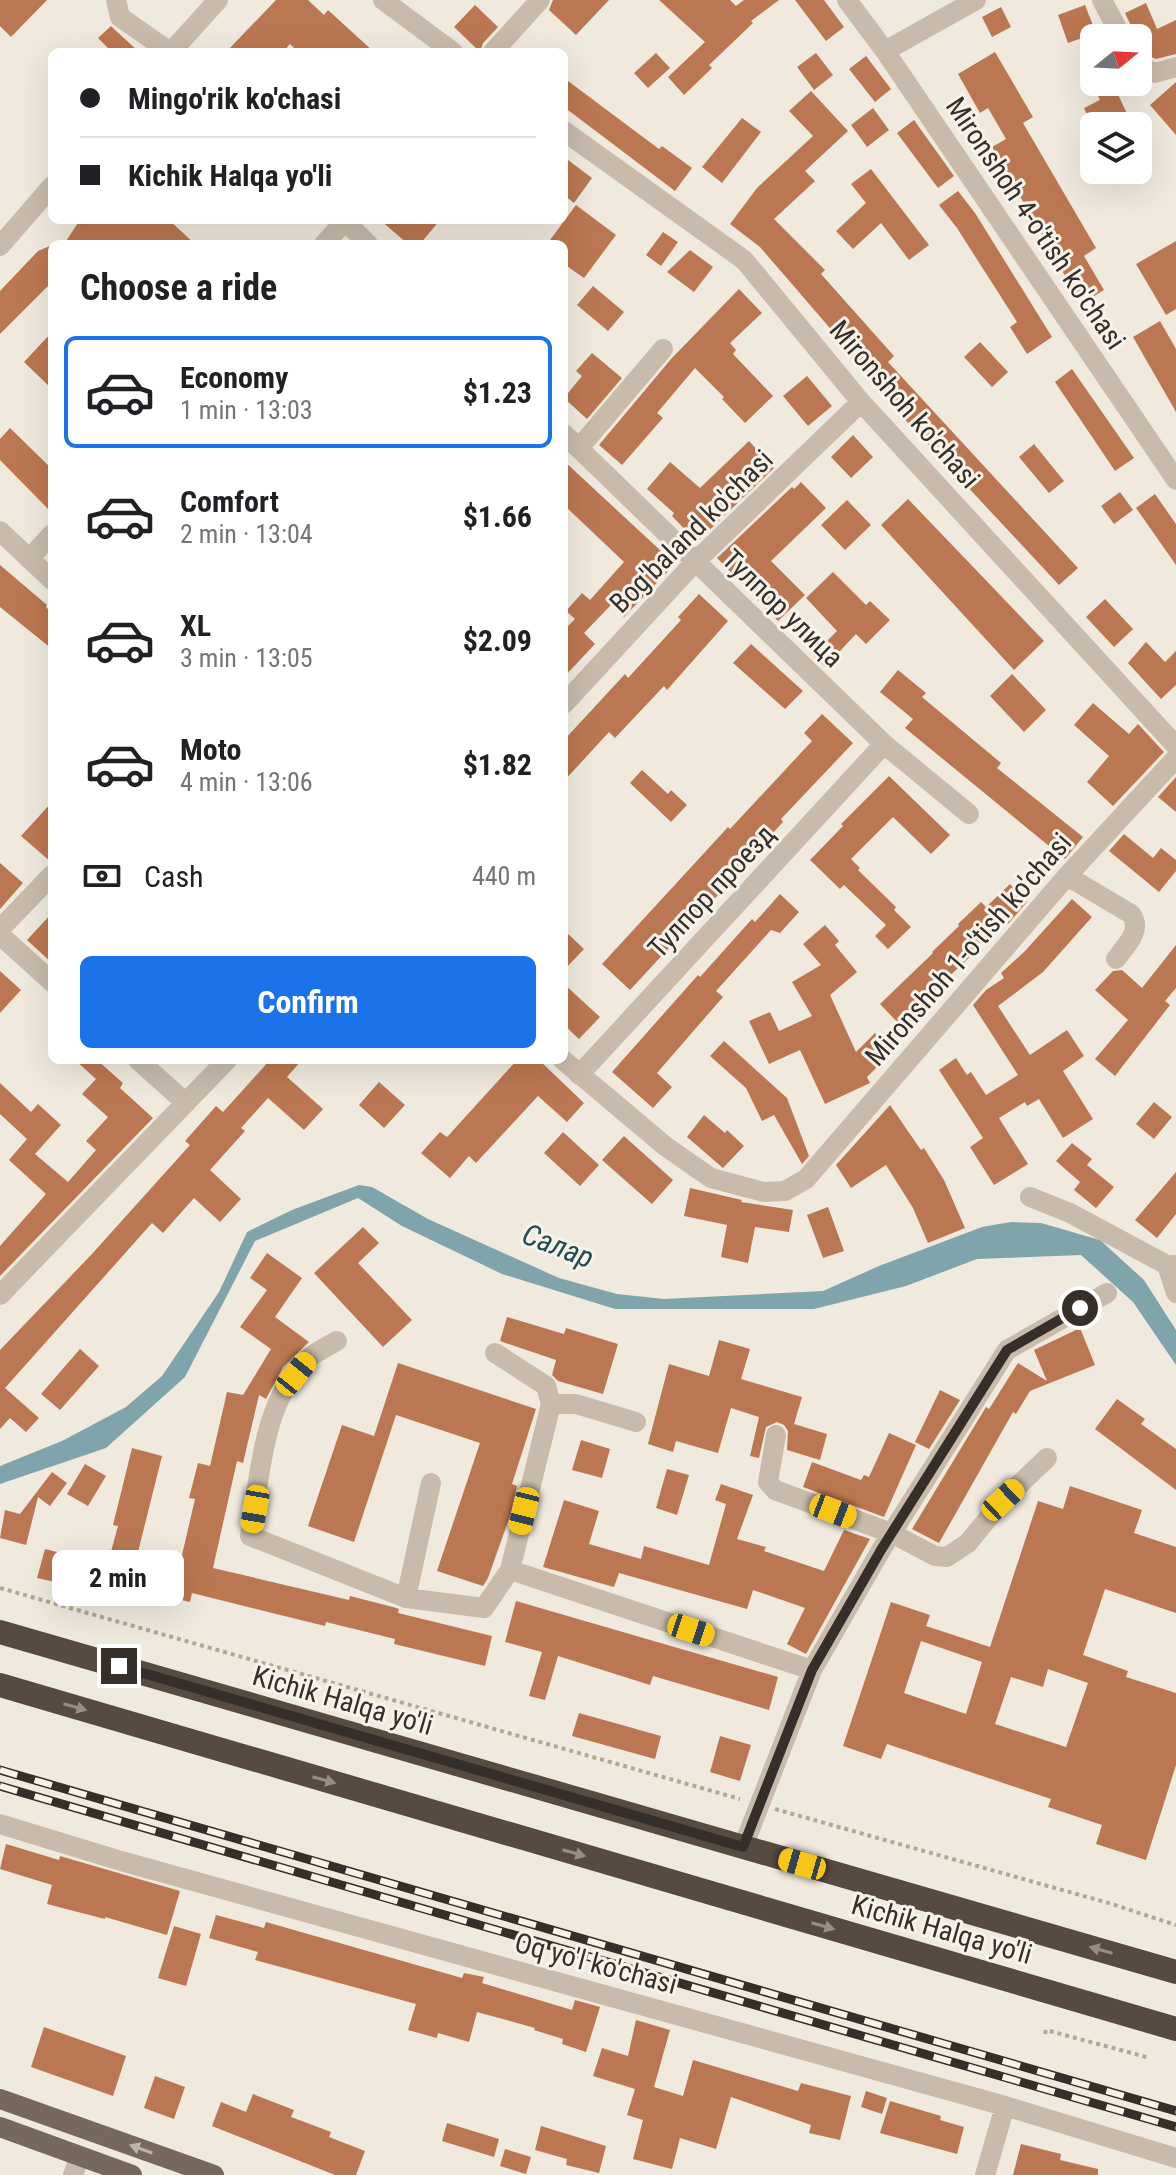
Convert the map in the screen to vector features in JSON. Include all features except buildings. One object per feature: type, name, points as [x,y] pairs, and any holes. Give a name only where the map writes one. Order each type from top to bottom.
[{"type":"highway","name":"Kichik Halqa yo'li","points":[[0,1632],[1176,1972]]},
{"type":"highway","name":"Kichik Halqa yo'li","points":[[0,1685],[1176,2029]]},
{"type":"main road","points":[[0,2099],[214,2175]]},
{"type":"main road","points":[[0,2127],[76,2166],[132,2175]]},
{"type":"street","points":[[116,0],[120,17],[164,48]]},
{"type":"street","points":[[174,48],[218,0]]},
{"type":"street","points":[[383,0],[448,48]]},
{"type":"street","points":[[497,48],[540,0]]},
{"type":"street","name":"Mironshoh 4-o'tish ko'chasi","points":[[847,0],[885,51],[1176,480]]},
{"type":"street","points":[[885,51],[976,0]]},
{"type":"street","points":[[1102,0],[1115,24]]},
{"type":"street","points":[[1152,72],[1176,67]]},
{"type":"street","name":"Mironshoh ko'chasi","points":[[568,134],[744,260],[861,402],[1172,734]]},
{"type":"street","points":[[0,246],[48,191]]},
{"type":"street","points":[[328,240],[342,224]]},
{"type":"street","points":[[350,224],[364,240]]},
{"type":"street","points":[[572,441],[663,349]]},
{"type":"street","name":"Bog'baland ko'chasi","points":[[568,700],[695,562],[861,402]]},
{"type":"street","name":"Тулпор улица","points":[[572,441],[884,744],[969,814]]},
{"type":"street","points":[[0,531],[48,576]]},
{"type":"street","points":[[29,559],[48,538]]},
{"type":"street","name":"Тулпор проезд","points":[[579,1075],[884,744]]},
{"type":"street","name":"Mironshoh 1-o'tish ko'chasi","points":[[579,1075],[665,1146],[711,1178],[764,1192],[785,1191],[806,1179],[1067,876],[1176,758]]},
{"type":"street","points":[[1067,876],[1131,914],[1136,921],[1136,930],[1116,959]]},
{"type":"street","points":[[0,929],[48,879]]},
{"type":"street","points":[[0,935],[48,978]]},
{"type":"street","points":[[142,1064],[186,1103]]},
{"type":"street","points":[[0,1295],[223,1064]]},
{"type":"street","points":[[567,1064],[579,1075]]},
{"type":"street","points":[[1030,1197],[1070,1213],[1172,1265],[1176,1293]]},
{"type":"street","points":[[743,1847],[812,1670],[891,1533],[1007,1350],[1107,1293]]},
{"type":"street","points":[[337,1341],[310,1357],[283,1391],[269,1429],[250,1536],[406,1598],[484,1608],[510,1570],[551,1404],[546,1386],[495,1353]]},
{"type":"street","points":[[551,1404],[576,1404],[636,1422]]},
{"type":"street","points":[[776,1435],[768,1482],[775,1490],[891,1533],[935,1556],[947,1557],[968,1543],[1003,1500],[1047,1458]]},
{"type":"street","points":[[406,1598],[431,1483]]},
{"type":"street","points":[[510,1570],[812,1670]]},
{"type":"street","name":"Oq yo'l ko'chasi","points":[[0,1824],[121,1861],[1005,2106],[1176,2158]]},
{"type":"street","points":[[985,2175],[1005,2106]]},
{"type":"path","points":[[0,1588],[1112,1904],[1176,1925]]},
{"type":"path","points":[[1112,1904],[1112,1907],[1143,1917]]},
{"type":"path","points":[[1045,2034],[1046,2030],[1150,2058]]},
{"type":"water","name":"Салар","points":[[359,1185],[372,1187],[428,1219],[559,1278],[617,1294],[664,1299],[823,1291],[982,1227],[1011,1222],[1041,1223],[1100,1240],[1144,1280],[1176,1330],[1176,1365],[1133,1302],[1081,1255],[977,1259],[906,1286],[814,1309],[615,1309],[502,1274],[402,1226],[358,1198],[255,1241],[185,1377],[106,1448],[0,1484],[0,1466],[62,1441],[126,1407],[162,1376],[219,1292],[247,1232],[292,1210]]},
{"type":"railway","points":[[0,1770],[1176,2111]]},
{"type":"railway","points":[[0,1786],[1176,2127]]},
{"type":"route","points":[[119,1666],[743,1847],[812,1670],[881,1550],[1007,1350],[1080,1308]]}]
